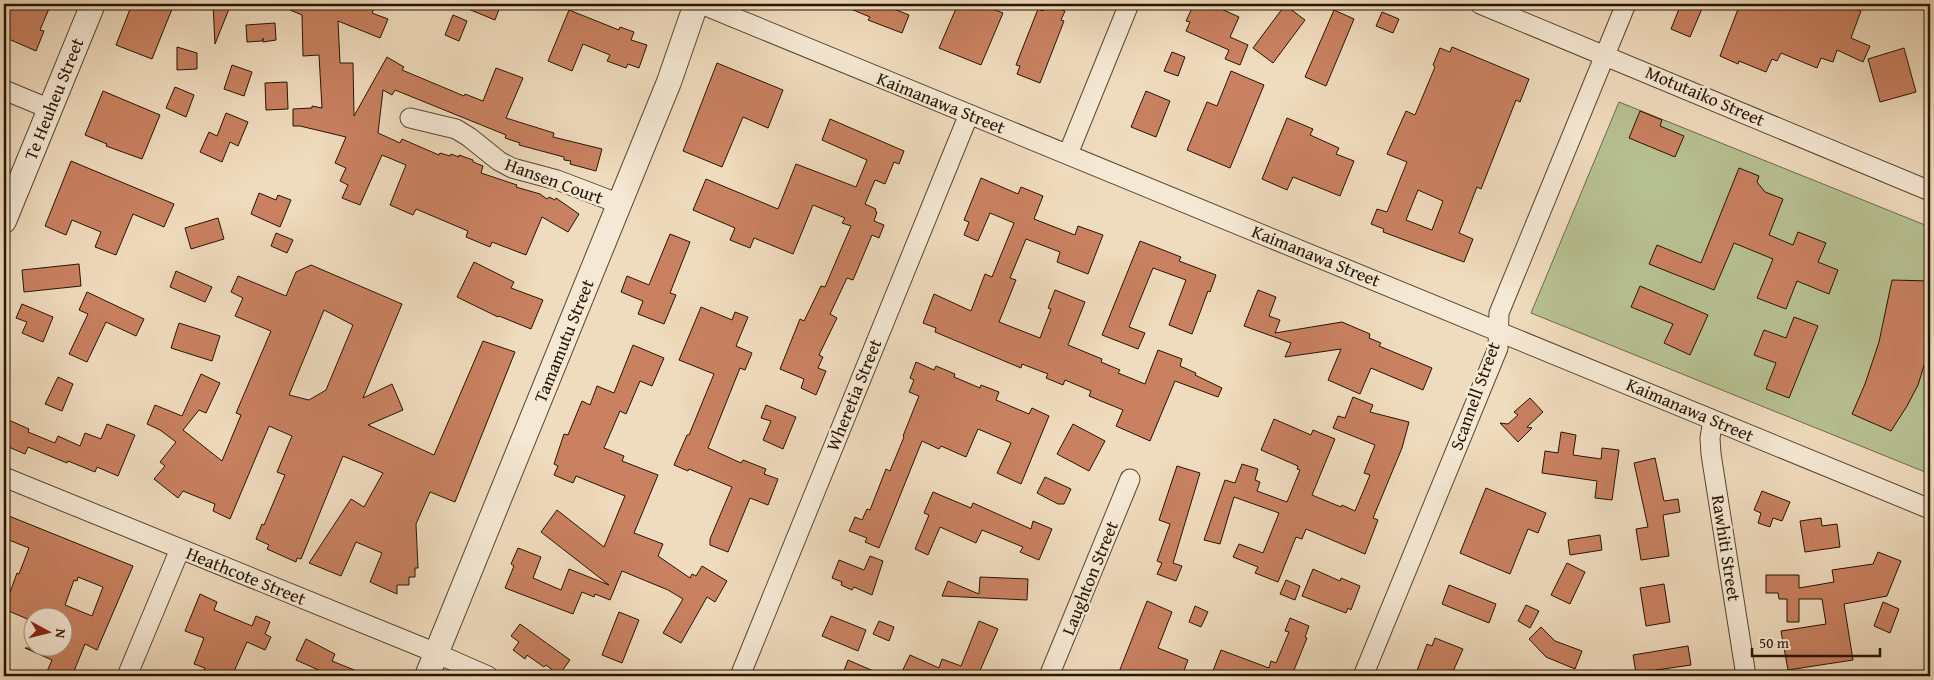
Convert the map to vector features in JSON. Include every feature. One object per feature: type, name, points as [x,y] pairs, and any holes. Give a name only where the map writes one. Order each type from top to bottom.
[{"type":"street","name":"Te Heuheu Street","points":[[4,221],[93,4]]},
{"type":"street","name":"Tamamutu Street","points":[[427,676],[669,82],[696,4]]},
{"type":"street","name":"Kaimanawa Street","points":[[701,4],[1930,510]]},
{"type":"street","points":[[1068,154],[1129,4]]},
{"type":"street","name":"Motutaiko Street","points":[[1480,4],[1605,54],[1930,191]]},
{"type":"street","name":"Scannell Street","points":[[1363,676],[1498,348],[1499,314],[1626,4]]},
{"type":"street","points":[[4,90],[50,109]]},
{"type":"street","name":"Wheretia Street","points":[[740,676],[969,114]]},
{"type":"street","name":"Hansen Court","points":[[410,118],[456,129],[469,137],[498,161],[512,168],[557,180],[620,204]]},
{"type":"street","name":"Rawhiti Street","points":[[1713,420],[1710,438],[1711,454],[1746,676]]},
{"type":"street","name":"Heathcote Street","points":[[4,477],[488,676]]},
{"type":"street","name":"Laughton Street","points":[[1050,676],[1130,479]]},
{"type":"street","points":[[126,676],[180,549]]},
{"type":"green space","points":[[1619,102],[1930,227],[1930,474],[1531,313]]},
{"type":"building","points":[[10,4],[51,4],[40,30],[44,31],[36,51],[4,37],[4,18]]},
{"type":"building","points":[[132,4],[174,4],[152,59],[116,45]]},
{"type":"building","points":[[213,4],[231,4],[215,44]]},
{"type":"building","points":[[276,4],[376,4],[372,13],[388,19],[380,38],[338,21],[340,63],[353,63],[354,116],[387,57],[404,67],[402,70],[464,96],[465,94],[483,101],[496,68],[523,78],[506,118],[554,133],[553,137],[602,149],[596,171],[570,164],[571,161],[564,160],[564,157],[519,145],[520,143],[505,138],[506,135],[395,90],[392,95],[383,90],[378,133],[400,143],[402,139],[439,155],[440,153],[450,156],[451,154],[459,157],[459,155],[473,160],[473,162],[483,166],[481,173],[540,194],[547,199],[549,197],[555,200],[556,198],[579,214],[568,232],[542,217],[526,255],[492,242],[490,247],[466,237],[468,231],[416,209],[413,215],[390,205],[406,165],[382,155],[360,205],[342,198],[348,185],[340,181],[346,168],[335,163],[346,137],[293,126],[293,109],[312,108],[312,106],[322,108],[319,55],[303,56],[302,15]]},
{"type":"building","points":[[456,4],[501,4],[495,20]]},
{"type":"building","points":[[839,4],[897,4],[894,9],[909,15],[902,33],[868,20],[870,17]]},
{"type":"building","points":[[958,4],[979,4],[1003,13],[981,65],[939,48]]},
{"type":"building","points":[[1045,4],[1065,11],[1061,20],[1064,21],[1040,83],[1017,74],[1020,66],[1016,65],[1038,9],[1043,11]]},
{"type":"building","points":[[1194,4],[1210,4],[1239,17],[1230,37],[1248,45],[1240,65],[1225,59],[1229,50],[1186,31],[1190,22],[1186,21]]},
{"type":"building","points":[[1681,4],[1704,4],[1690,37],[1671,29]]},
{"type":"building","points":[[1740,4],[1842,4],[1861,11],[1851,38],[1870,46],[1863,62],[1837,50],[1833,62],[1821,58],[1817,68],[1781,53],[1777,61],[1772,59],[1766,72],[1739,61],[1738,64],[1720,56]]},
{"type":"building","points":[[1285,5],[1305,20],[1273,63],[1253,48]]},
{"type":"building","points":[[569,10],[619,30],[620,27],[634,32],[631,40],[647,45],[639,68],[628,64],[626,68],[607,61],[610,55],[583,44],[572,71],[548,61]]},
{"type":"building","points":[[1334,10],[1354,19],[1326,86],[1305,77]]},
{"type":"building","points":[[1382,12],[1399,19],[1393,33],[1376,26]]},
{"type":"building","points":[[453,15],[467,21],[459,41],[445,35]]},
{"type":"building","points":[[275,23],[276,40],[263,42],[263,38],[262,41],[247,42],[246,25]]},
{"type":"building","points":[[177,47],[197,53],[197,69],[177,70]]},
{"type":"building","points":[[1452,47],[1529,79],[1520,102],[1516,100],[1481,189],[1477,187],[1459,233],[1473,239],[1464,262],[1383,232],[1384,229],[1371,224],[1377,209],[1387,212],[1407,162],[1387,154],[1406,111],[1415,115],[1435,67],[1433,65],[1440,48],[1450,52]],"holes":[[[1418,190],[1443,201],[1432,230],[1406,220]]]},
{"type":"building","points":[[1904,48],[1916,92],[1880,102],[1868,59]]},
{"type":"building","points":[[1172,52],[1185,57],[1178,76],[1164,71]]},
{"type":"building","points":[[717,63],[783,90],[768,128],[743,117],[722,167],[683,151]]},
{"type":"building","points":[[232,65],[252,72],[244,96],[224,89]]},
{"type":"building","points":[[1231,71],[1264,85],[1230,168],[1187,150],[1207,102],[1217,106]]},
{"type":"building","points":[[287,82],[288,109],[266,110],[265,83]]},
{"type":"building","points":[[175,87],[194,95],[186,117],[166,108]]},
{"type":"building","points":[[103,91],[160,115],[142,159],[106,146],[107,144],[85,135]]},
{"type":"building","points":[[1146,91],[1170,101],[1156,137],[1131,127]]},
{"type":"building","points":[[1640,111],[1662,120],[1660,126],[1684,136],[1675,157],[1629,138]]},
{"type":"building","points":[[226,113],[248,122],[238,146],[230,142],[222,162],[200,152],[209,132],[217,136]]},
{"type":"building","points":[[1287,118],[1313,129],[1310,135],[1339,148],[1336,154],[1354,161],[1340,196],[1293,177],[1287,190],[1262,179]]},
{"type":"building","points":[[830,119],[904,151],[899,164],[894,162],[885,184],[875,180],[865,204],[876,209],[874,221],[884,225],[879,238],[872,235],[853,280],[847,278],[830,314],[837,318],[819,355],[823,357],[818,368],[826,371],[816,395],[801,388],[804,379],[780,369],[800,319],[804,321],[821,286],[825,287],[851,226],[842,223],[845,218],[813,205],[793,254],[754,238],[750,248],[730,240],[735,228],[693,210],[706,179],[778,209],[796,164],[856,187],[867,160],[822,140]]},
{"type":"building","points":[[71,161],[174,204],[164,227],[133,214],[116,255],[95,247],[101,232],[72,220],[66,235],[45,226]]},
{"type":"building","points":[[1739,168],[1759,176],[1757,182],[1765,192],[1783,199],[1769,235],[1793,245],[1798,232],[1826,243],[1818,262],[1838,270],[1829,294],[1797,281],[1786,309],[1757,298],[1773,259],[1734,243],[1714,290],[1649,264],[1657,245],[1701,263]]},
{"type":"building","points":[[981,178],[1018,194],[1021,187],[1043,196],[1034,219],[1075,235],[1078,226],[1103,235],[1088,274],[1057,262],[1060,252],[1026,239],[1010,278],[1016,280],[999,322],[1040,338],[1051,309],[1048,308],[1055,290],[1085,302],[1068,345],[1102,359],[1101,362],[1120,370],[1118,373],[1145,384],[1158,350],[1182,359],[1180,366],[1222,388],[1218,397],[1175,381],[1150,441],[1116,426],[1123,410],[1089,396],[1091,391],[1065,380],[1063,385],[1046,378],[1048,374],[1022,364],[1021,368],[935,332],[936,328],[923,323],[934,294],[971,311],[985,274],[992,277],[1014,223],[990,213],[978,241],[964,235],[969,222],[964,220]]},
{"type":"building","points":[[259,193],[276,200],[278,195],[291,200],[280,227],[251,214]]},
{"type":"building","points":[[218,218],[224,239],[191,249],[185,228]]},
{"type":"building","points":[[276,233],[293,240],[287,253],[271,246]]},
{"type":"building","points":[[670,234],[690,242],[670,293],[676,295],[664,324],[638,314],[643,301],[621,292],[627,276],[649,285]]},
{"type":"building","points":[[1140,241],[1181,257],[1179,261],[1216,275],[1192,334],[1169,325],[1186,280],[1153,268],[1129,327],[1145,333],[1138,349],[1102,335]]},
{"type":"building","points":[[474,262],[514,282],[511,288],[543,300],[531,329],[498,317],[457,297]]},
{"type":"building","points":[[79,264],[81,286],[24,292],[22,270]]},
{"type":"building","points":[[311,265],[402,304],[363,398],[392,384],[403,410],[368,425],[434,455],[483,341],[515,352],[455,502],[430,492],[416,524],[418,568],[415,568],[415,577],[409,577],[409,585],[397,585],[397,594],[370,582],[382,553],[356,542],[341,576],[309,563],[351,499],[364,507],[383,473],[343,456],[301,559],[297,558],[296,562],[267,549],[269,545],[256,539],[262,524],[264,525],[285,475],[277,472],[292,436],[269,426],[230,519],[213,511],[215,504],[183,491],[178,498],[154,479],[165,466],[160,462],[176,442],[160,430],[147,424],[155,405],[182,416],[201,374],[220,383],[206,413],[199,410],[183,430],[222,461],[241,415],[236,413],[271,331],[235,316],[243,298],[231,292],[238,276],[286,296],[296,272]],"holes":[[[324,310],[353,325],[326,390],[309,400],[289,395]]]},
{"type":"building","points":[[176,271],[212,287],[205,302],[170,287]]},
{"type":"building","points":[[1892,280],[1930,281],[1930,346],[1918,385],[1891,431],[1852,414],[1865,384],[1879,342]]},
{"type":"building","points":[[1640,286],[1708,315],[1690,355],[1664,343],[1673,324],[1631,307]]},
{"type":"building","points":[[1258,290],[1276,297],[1269,316],[1280,320],[1275,333],[1342,322],[1370,334],[1369,338],[1381,343],[1379,346],[1432,368],[1423,390],[1371,368],[1360,394],[1328,380],[1341,349],[1285,357],[1291,343],[1244,326]]},
{"type":"building","points":[[87,292],[144,319],[136,336],[106,322],[87,362],[69,354],[88,314],[79,310]]},
{"type":"building","points":[[22,304],[53,317],[43,342],[22,333],[27,322],[16,318]]},
{"type":"building","points":[[701,307],[732,320],[735,312],[748,317],[736,346],[752,353],[745,370],[740,368],[708,448],[741,463],[743,460],[766,469],[764,474],[778,479],[768,505],[750,498],[728,552],[710,545],[710,539],[732,487],[689,469],[688,471],[674,465],[687,435],[689,435],[714,374],[679,360]]},
{"type":"building","points":[[1794,317],[1818,326],[1789,398],[1766,389],[1776,363],[1754,355],[1764,330],[1786,338]]},
{"type":"building","points":[[179,323],[220,336],[212,361],[171,348]]},
{"type":"building","points":[[633,345],[664,358],[652,386],[640,381],[626,414],[620,411],[604,448],[624,456],[622,461],[658,475],[634,533],[663,544],[658,556],[690,578],[692,574],[696,576],[702,566],[727,581],[715,602],[707,597],[681,643],[663,633],[683,599],[668,590],[622,571],[610,600],[595,594],[594,597],[582,592],[573,614],[505,588],[514,566],[511,564],[518,548],[541,557],[533,578],[561,590],[569,569],[609,585],[541,532],[557,510],[604,547],[625,496],[576,476],[573,483],[554,475],[558,466],[554,464],[564,434],[568,435],[582,401],[590,405],[597,386],[614,393]]},
{"type":"building","points":[[916,362],[934,370],[936,366],[955,374],[954,377],[980,388],[981,385],[999,392],[996,400],[1029,414],[1032,408],[1049,416],[1021,484],[997,473],[1011,443],[978,429],[966,457],[941,446],[939,449],[922,441],[879,548],[865,542],[867,538],[849,531],[855,517],[862,520],[867,509],[870,510],[886,469],[890,471],[904,437],[919,396],[909,392],[914,380],[910,378]]},
{"type":"building","points":[[58,377],[73,384],[62,411],[45,404]]},
{"type":"building","points":[[1353,397],[1373,405],[1370,412],[1409,422],[1402,448],[1373,518],[1378,520],[1365,554],[1306,529],[1302,539],[1296,537],[1278,582],[1255,573],[1258,567],[1233,557],[1239,544],[1263,553],[1279,513],[1234,497],[1220,544],[1204,540],[1225,480],[1235,483],[1242,464],[1258,469],[1255,480],[1260,482],[1257,491],[1287,502],[1300,470],[1297,469],[1298,466],[1261,450],[1274,419],[1311,435],[1313,430],[1335,439],[1312,495],[1355,511],[1370,475],[1364,473],[1375,445],[1333,428],[1338,416],[1345,418]]},
{"type":"building","points":[[1530,398],[1543,412],[1527,427],[1532,428],[1518,442],[1500,423],[1508,424],[1518,415],[1514,412]]},
{"type":"building","points":[[766,405],[796,417],[783,449],[763,440],[771,421],[761,418]]},
{"type":"building","points":[[4,418],[29,429],[28,432],[55,443],[58,436],[80,446],[85,433],[101,439],[107,424],[135,435],[118,476],[97,467],[95,472],[68,461],[67,463],[28,447],[25,454],[4,445]]},
{"type":"building","points":[[1073,424],[1105,441],[1089,471],[1057,454]]},
{"type":"building","points":[[1561,432],[1576,435],[1573,455],[1601,459],[1602,448],[1619,450],[1612,500],[1595,498],[1597,481],[1542,473],[1545,451],[1558,453]]},
{"type":"building","points":[[1655,458],[1664,501],[1678,499],[1680,512],[1663,515],[1669,556],[1641,560],[1636,529],[1648,527],[1634,463]]},
{"type":"building","points":[[1177,466],[1200,473],[1173,563],[1182,566],[1176,581],[1157,574],[1162,563],[1157,561],[1170,524],[1159,520]]},
{"type":"building","points":[[1045,477],[1071,489],[1064,504],[1058,504],[1037,493]]},
{"type":"building","points":[[1486,488],[1546,513],[1538,533],[1528,529],[1510,574],[1460,553]]},
{"type":"building","points":[[1762,491],[1790,502],[1782,521],[1773,518],[1770,527],[1758,523],[1761,513],[1754,510]]},
{"type":"building","points":[[933,492],[971,508],[973,503],[1031,529],[1033,521],[1052,529],[1039,560],[1020,552],[1023,547],[982,530],[976,543],[940,527],[928,555],[915,549],[929,515],[924,513]]},
{"type":"building","points":[[4,514],[133,566],[97,650],[85,644],[72,676],[45,676],[52,660],[48,658],[72,658],[72,608],[22,608],[22,617],[4,609],[17,573],[19,574],[29,548],[4,538]],"holes":[[[78,577],[103,587],[92,616],[65,605],[74,580],[77,581]]]},
{"type":"building","points":[[1821,518],[1822,526],[1837,524],[1840,547],[1805,552],[1800,521]]},
{"type":"building","points":[[1600,535],[1602,550],[1570,555],[1568,540]]},
{"type":"building","points":[[1878,552],[1901,561],[1887,596],[1844,604],[1853,660],[1788,670],[1781,631],[1826,624],[1822,599],[1799,599],[1799,622],[1787,622],[1787,599],[1779,599],[1778,593],[1766,593],[1766,575],[1799,575],[1799,588],[1834,582],[1832,570],[1873,564]]},
{"type":"building","points":[[870,556],[883,561],[872,595],[854,587],[852,590],[841,585],[842,582],[832,578],[839,560],[864,570]]},
{"type":"building","points":[[1567,563],[1585,572],[1570,604],[1551,595]]},
{"type":"building","points":[[1313,569],[1340,581],[1341,578],[1360,586],[1351,610],[1348,608],[1346,613],[1302,596]]},
{"type":"building","points":[[980,577],[1028,579],[1027,600],[942,596],[948,581],[979,594]]},
{"type":"building","points":[[1286,580],[1300,586],[1295,600],[1280,594]]},
{"type":"building","points":[[1664,584],[1670,622],[1646,626],[1640,588]]},
{"type":"building","points":[[1449,585],[1496,604],[1489,623],[1442,604]]},
{"type":"building","points":[[200,594],[217,602],[214,610],[252,626],[256,616],[270,622],[265,634],[271,637],[265,650],[247,642],[232,676],[202,676],[205,668],[194,664],[204,638],[185,631]]},
{"type":"building","points":[[1147,601],[1172,612],[1158,648],[1188,660],[1182,676],[1130,676],[1119,672]]},
{"type":"building","points":[[1883,602],[1899,609],[1890,633],[1874,626]]},
{"type":"building","points":[[1526,605],[1539,611],[1530,628],[1518,621]]},
{"type":"building","points":[[1195,606],[1208,612],[1201,627],[1189,622]]},
{"type":"building","points":[[619,612],[639,620],[622,663],[602,655]]},
{"type":"building","points":[[831,616],[866,630],[858,651],[822,636]]},
{"type":"building","points":[[1290,618],[1309,626],[1305,637],[1307,638],[1294,670],[1308,676],[1211,676],[1221,650],[1269,668],[1271,661],[1276,663],[1289,632],[1285,631]]},
{"type":"building","points":[[879,621],[894,627],[889,641],[873,634]]},
{"type":"building","points":[[979,621],[998,629],[979,673],[984,676],[900,676],[910,655],[939,668],[942,659],[961,666]]},
{"type":"building","points":[[520,624],[570,660],[559,675],[546,665],[544,667],[527,655],[525,659],[513,650],[519,642],[511,636]]},
{"type":"building","points":[[1541,627],[1555,641],[1582,651],[1575,669],[1546,657],[1529,639]]},
{"type":"building","points":[[1435,638],[1463,649],[1451,676],[1415,676],[1427,644],[1432,646]]},
{"type":"building","points":[[306,639],[335,654],[332,661],[369,676],[332,676],[296,660]]},
{"type":"building","points":[[1688,646],[1691,665],[1636,673],[1633,655]]},
{"type":"building","points":[[848,660],[885,676],[842,676]]}]
